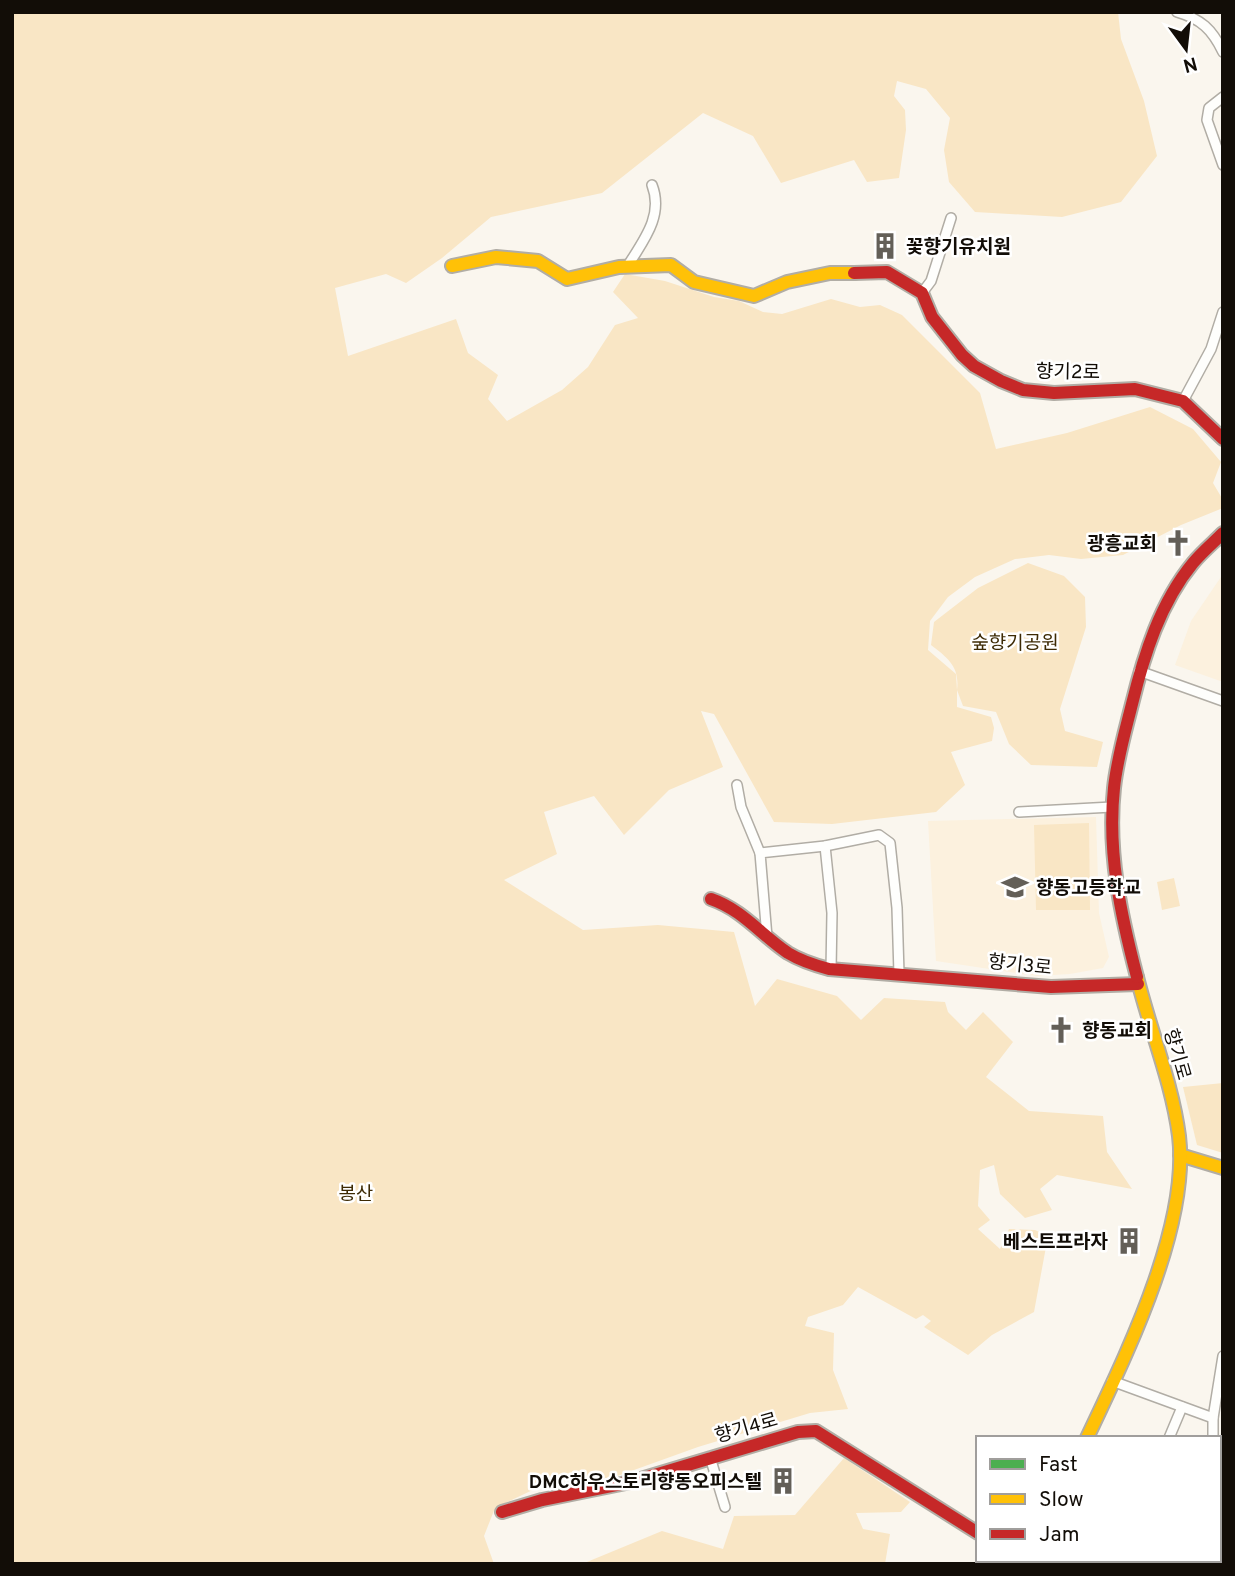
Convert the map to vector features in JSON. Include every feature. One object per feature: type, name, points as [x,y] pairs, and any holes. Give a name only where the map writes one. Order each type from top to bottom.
[{"type":"street","points":[[1177,12],[1197,18],[1216,37],[1223,52]]},
{"type":"street","points":[[1223,97],[1209,108],[1207,120],[1223,165]]},
{"type":"street","points":[[627,267],[654,223],[657,197],[652,185]]},
{"type":"street","points":[[452,267],[496,257],[538,261],[567,279],[627,267],[671,265],[694,282],[754,296],[787,282],[830,273],[887,272],[922,293],[931,281],[951,218]]},
{"type":"street","name":"향기2로","points":[[922,293],[932,317],[962,355],[974,366],[1001,381],[1023,390],[1055,393],[1135,389],[1183,401],[1223,439]]},
{"type":"street","points":[[1183,401],[1211,349],[1223,312]]},
{"type":"street","name":"향기로","points":[[1088,1436],[1139,1319],[1161,1257],[1175,1201],[1180,1155],[1171,1100],[1138,984],[1122,920],[1115,877],[1112,807],[1118,760],[1139,671],[1167,601],[1191,565],[1223,533]]},
{"type":"street","points":[[1139,671],[1223,701]]},
{"type":"street","points":[[737,785],[741,807],[760,853],[767,937]]},
{"type":"street","points":[[1019,812],[1112,807]]},
{"type":"street","points":[[760,853],[825,846],[879,835],[890,842],[897,908],[898,974]]},
{"type":"street","points":[[825,846],[831,913],[831,970]]},
{"type":"street","name":"향기3로","points":[[711,899],[740,911],[767,937],[797,958],[831,970],[1068,987],[1138,984]]},
{"type":"street","points":[[1180,1155],[1223,1168]]},
{"type":"street","points":[[1213,1436],[1213,1418],[1223,1356]]},
{"type":"street","points":[[1112,1381],[1213,1418]]},
{"type":"street","points":[[1170,1436],[1182,1407]]},
{"type":"street","name":"향기4로","points":[[502,1511],[631,1482],[798,1432],[816,1431],[976,1532]]},
{"type":"street","points":[[710,1457],[724,1507]]},
{"type":"shaded area","points":[[1223,574],[1223,682],[1175,665],[1191,621]]},
{"type":"shaded area","name":"향동고등학교","points":[[1096,817],[1099,913],[1109,957],[1103,968],[1037,976],[936,961],[928,821]]},
{"type":"green space","name":"봉산","points":[[12,12],[1118,12],[1121,39],[1144,101],[1157,156],[1121,202],[1062,217],[975,212],[949,182],[944,150],[950,118],[926,89],[897,81],[894,96],[905,110],[906,130],[899,178],[867,182],[854,160],[781,183],[753,136],[703,113],[602,193],[491,217],[442,258],[406,283],[386,274],[335,288],[348,356],[456,319],[468,353],[498,375],[488,399],[507,421],[562,390],[588,367],[615,325],[638,318],[613,292],[625,274],[665,281],[714,297],[739,301],[763,312],[782,314],[831,299],[860,307],[880,305],[902,315],[980,393],[996,449],[1067,433],[1150,407],[1193,429],[1221,462],[1213,483],[1223,500],[1223,508],[1181,525],[1123,555],[1081,559],[1049,555],[1015,559],[975,577],[948,597],[930,621],[928,650],[956,674],[957,707],[991,717],[994,728],[992,741],[951,752],[965,785],[936,812],[832,824],[774,822],[714,714],[701,711],[723,767],[669,790],[624,835],[594,796],[544,812],[557,854],[504,880],[583,930],[658,925],[734,932],[755,1006],[777,979],[837,996],[861,1020],[884,998],[945,1002],[948,1012],[966,1030],[983,1012],[1013,1042],[986,1077],[1029,1111],[1103,1116],[1107,1152],[1132,1189],[1057,1175],[1040,1189],[1052,1210],[1025,1218],[1000,1194],[994,1165],[980,1170],[978,1206],[990,1220],[978,1229],[1000,1249],[1009,1229],[1035,1230],[1048,1236],[1034,1312],[992,1335],[968,1355],[924,1327],[931,1321],[923,1315],[916,1319],[858,1287],[843,1305],[808,1317],[805,1326],[834,1333],[833,1370],[848,1409],[810,1413],[698,1447],[609,1479],[564,1475],[495,1508],[484,1536],[494,1564],[12,1564]]},
{"type":"green space","name":"숲향기공원","points":[[1028,563],[1064,576],[1085,597],[1086,627],[1060,709],[1065,731],[1103,742],[1097,767],[1031,765],[1009,744],[996,712],[963,706],[957,690],[955,669],[943,654],[931,645],[934,622],[978,588]]},
{"type":"green space","points":[[1089,823],[1090,910],[1036,910],[1034,825]]},
{"type":"green space","points":[[1174,878],[1180,906],[1162,910],[1157,882]]},
{"type":"green space","points":[[1223,1083],[1223,1153],[1197,1145],[1183,1087]]},
{"type":"green space","points":[[844,1458],[910,1502],[901,1512],[856,1513],[863,1529],[890,1534],[885,1564],[582,1564],[662,1531],[723,1549],[734,1516],[795,1515]]},
{"type":"traffic: slow","points":[[452,266],[496,257],[538,261],[567,279],[619,267],[671,265],[694,282],[754,296],[787,282],[830,273],[854,273]]},
{"type":"traffic: slow","points":[[1088,1436],[1136,1331],[1151,1291],[1175,1210],[1180,1172],[1176,1116],[1137,977]]},
{"type":"traffic: slow","points":[[1180,1155],[1223,1168]]},
{"type":"traffic: jam","points":[[854,273],[887,272],[922,293],[932,317],[962,355],[974,366],[1001,381],[1023,390],[1054,393],[1135,389],[1183,401],[1223,439]]},
{"type":"traffic: jam","points":[[1137,977],[1121,907],[1114,860],[1112,812],[1117,767],[1142,667],[1162,612],[1193,563],[1223,533]]},
{"type":"traffic: jam","points":[[711,899],[742,916],[788,953],[829,969],[1051,987],[1138,984]]},
{"type":"traffic: jam","points":[[502,1512],[542,1500],[631,1482],[798,1432],[816,1431],[976,1532]]},
{"type":"place","name":"꽃향기유치원","points":[[885,246]]},
{"type":"place","name":"광흥교회","points":[[1178,543]]},
{"type":"place","name":"향동고등학교","points":[[1015,887]]},
{"type":"place","name":"향동교회","points":[[1061,1030]]},
{"type":"place","name":"베스트프라자","points":[[1129,1241]]},
{"type":"place","name":"DMC하우스토리향동오피스텔","points":[[783,1481]]}]
